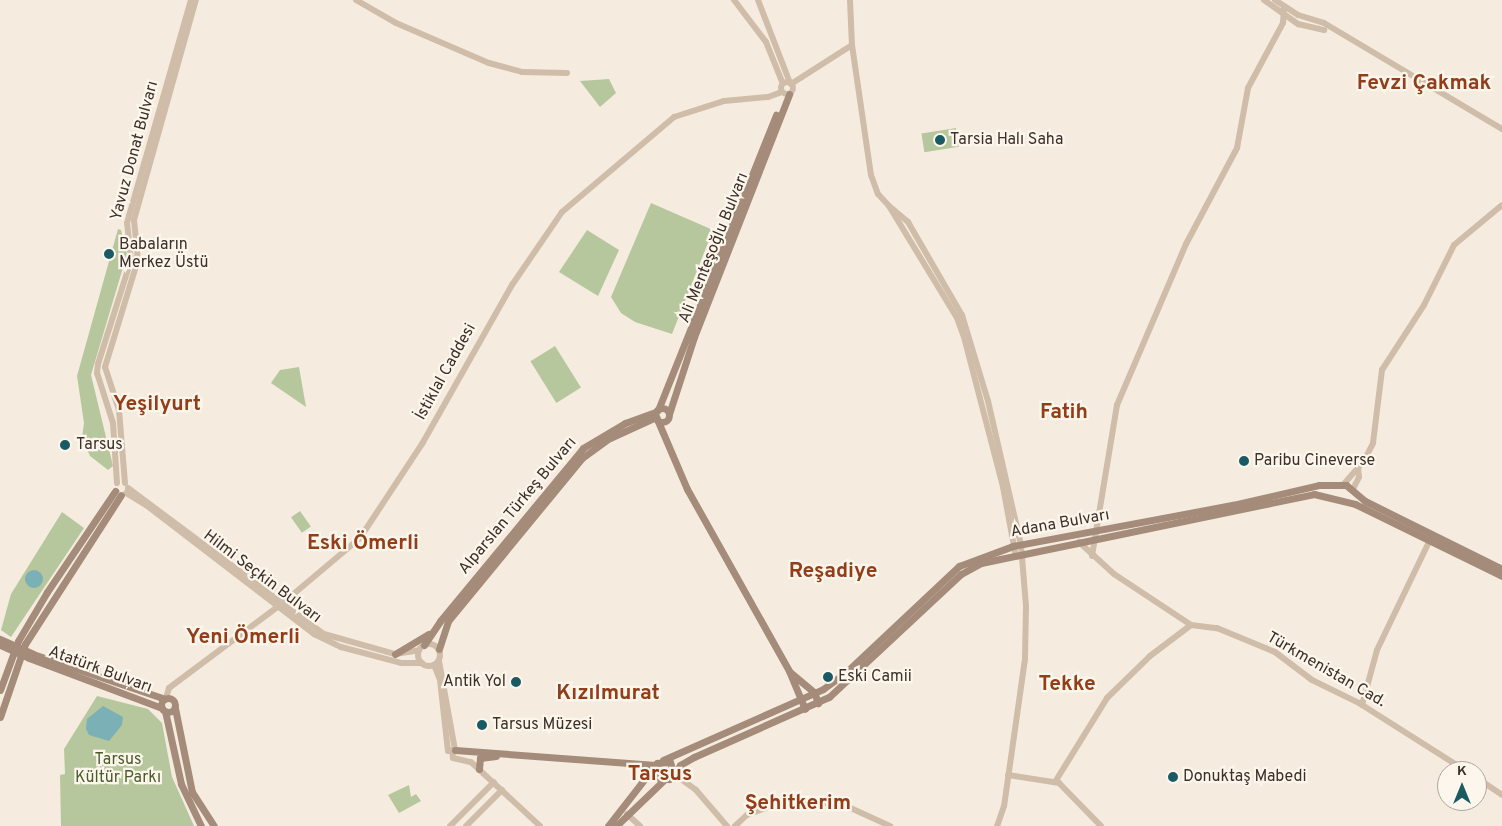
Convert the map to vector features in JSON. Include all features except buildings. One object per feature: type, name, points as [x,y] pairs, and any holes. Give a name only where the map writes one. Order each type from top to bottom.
[{"type":"main road","name":"Ali Menteşoğlu Bulvarı","points":[[665,421],[694,337],[788,89]]},
{"type":"main road","name":"Ali Menteşoğlu Bulvarı","points":[[656,415],[788,89]]},
{"type":"main road","points":[[656,415],[665,408],[669,414]]},
{"type":"main road","points":[[656,415],[665,421],[666,442]]},
{"type":"main road","points":[[656,415],[687,489],[789,671],[805,709]]},
{"type":"main road","name":"Alparslan Türkeş Bulvarı","points":[[421,648],[430,632],[583,448],[619,426],[656,415]]},
{"type":"main road","name":"Alparslan Türkeş Bulvarı","points":[[439,650],[448,621],[582,458],[610,438],[656,415]]},
{"type":"main road","points":[[1338,500],[1336,491],[1343,485]]},
{"type":"main road","name":"Adana Bulvarı","points":[[674,774],[680,765],[694,757],[818,703],[836,691],[961,574],[982,563],[1079,542],[1094,536],[1292,490],[1343,485],[1353,489],[1365,501],[1502,569]]},
{"type":"main road","points":[[0,718],[21,643],[122,489]]},
{"type":"main road","points":[[0,690],[46,592],[122,489]]},
{"type":"main road","points":[[1349,502],[1354,495],[1353,489]]},
{"type":"main road","name":"Adana Bulvarı","points":[[663,760],[814,692],[844,674],[959,566],[976,557],[1017,545],[1094,536],[1314,494],[1349,502],[1502,576]]},
{"type":"main road","points":[[395,654],[430,632]]},
{"type":"main road","points":[[0,638],[31,656]]},
{"type":"main road","points":[[0,645],[31,656]]},
{"type":"main road","name":"Atatürk Bulvarı","points":[[31,656],[165,699]]},
{"type":"main road","name":"Atatürk Bulvarı","points":[[31,656],[163,709]]},
{"type":"main road","points":[[789,671],[814,692],[818,703]]},
{"type":"main road","points":[[199,825],[181,784],[163,709],[165,699],[174,701],[186,774],[201,809],[214,826]]},
{"type":"main road","points":[[163,709],[175,708]]},
{"type":"main road","points":[[453,753],[521,754],[655,765]]},
{"type":"main road","points":[[480,769],[480,758],[521,754]]},
{"type":"main road","points":[[608,826],[655,765],[663,760],[672,764],[674,774],[664,780],[616,826]]},
{"type":"main road","points":[[655,765],[655,775],[664,780]]},
{"type":"street","name":"Yavuz Donat Bulvarı","points":[[122,489],[113,423],[97,373],[98,364],[131,260],[127,222],[191,0]]},
{"type":"street","name":"Yavuz Donat Bulvarı","points":[[122,489],[118,410],[105,367],[138,260],[134,220],[196,0]]},
{"type":"street","points":[[356,0],[396,23],[489,63],[522,72],[567,73]]},
{"type":"street","points":[[734,0],[766,42],[788,89]]},
{"type":"street","points":[[758,0],[778,48],[788,89]]},
{"type":"street","points":[[850,0],[852,45],[871,175],[878,194],[908,222],[962,316],[988,401],[1017,545],[1026,606],[1025,659],[1008,775],[997,826]]},
{"type":"street","points":[[1264,0],[1283,16],[1298,24],[1324,30]]},
{"type":"street","points":[[1275,0],[1284,7],[1324,23],[1502,129]]},
{"type":"street","points":[[1092,556],[1117,406],[1183,251],[1237,148],[1248,88],[1283,23],[1284,7]]},
{"type":"street","points":[[766,42],[778,48]]},
{"type":"street","name":"İstiklal Caddesi","points":[[165,699],[169,688],[281,604],[360,538],[421,447],[512,285],[562,212],[674,117],[724,101],[768,97],[788,89],[852,45]]},
{"type":"street","points":[[1343,485],[1358,468],[1373,443],[1382,370],[1424,305],[1454,245],[1502,205]]},
{"type":"street","points":[[1353,489],[1359,478],[1358,468]]},
{"type":"street","name":"Hilmi Seçkin Bulvarı","points":[[122,489],[324,634],[395,654],[421,648]]},
{"type":"street","points":[[1362,705],[1377,650],[1430,540]]},
{"type":"street","name":"Türkmenistan Cad.","points":[[1079,542],[1092,556],[1191,625],[1217,628],[1274,652],[1312,680],[1362,705],[1450,761]]},
{"type":"street","name":"Hilmi Seçkin Bulvarı","points":[[281,604],[314,634],[341,647],[401,663],[436,663]]},
{"type":"street","points":[[1056,782],[1107,698],[1150,656],[1191,625]]},
{"type":"street","points":[[422,663],[421,648],[434,644],[439,650],[436,663],[444,678],[453,753],[480,769],[540,826]]},
{"type":"street","points":[[674,774],[696,790],[727,826]]},
{"type":"street","points":[[1008,775],[1056,782],[1068,789],[1101,826]]},
{"type":"street","points":[[450,826],[494,782]]},
{"type":"street","points":[[1487,785],[1502,795]]},
{"type":"street","points":[[466,826],[502,790]]},
{"type":"street","points":[[735,826],[747,815],[776,804],[800,800],[844,805],[890,826]]},
{"type":"street","points":[[627,814],[640,826]]},
{"type":"green space","points":[[609,79],[616,93],[600,107],[580,81]]},
{"type":"green space","name":"Tarsia Halı Saha","points":[[956,128],[959,147],[924,152],[921,133]]},
{"type":"green space","points":[[651,203],[713,230],[672,334],[635,322],[621,313],[611,297]]},
{"type":"green space","points":[[118,229],[121,230],[127,254],[91,375],[113,466],[108,470],[90,456],[82,438],[84,423],[77,376]]},
{"type":"green space","points":[[587,230],[619,250],[598,296],[559,272]]},
{"type":"green space","points":[[555,346],[581,388],[556,403],[530,361]]},
{"type":"green space","points":[[299,367],[306,407],[271,383],[280,370]]},
{"type":"green space","points":[[300,511],[311,527],[302,533],[291,517]]},
{"type":"green space","points":[[62,512],[84,528],[11,637],[1,630],[11,594]]},
{"type":"green space","name":"Tarsus Kültür Parkı","points":[[97,696],[148,709],[162,723],[172,777],[194,826],[61,826],[60,775],[65,774],[64,749]]},
{"type":"green space","points":[[409,785],[411,797],[416,794],[421,801],[399,813],[388,795]]},
{"type":"water","points":[[34,570],[40,573],[43,579],[40,585],[34,588],[28,585],[25,579],[28,573]]},
{"type":"water","points":[[103,706],[123,717],[122,725],[109,741],[89,735],[86,729],[87,719]]},
{"type":"place","name":"Tarsia Halı Saha","points":[[940,140]]},
{"type":"place","name":"Babaların Merkez Üstü","points":[[109,254]]},
{"type":"place","name":"Tarsus","points":[[65,445]]},
{"type":"place","name":"Paribu Cineverse","points":[[1244,461]]},
{"type":"place","name":"Eski Camii","points":[[828,677]]},
{"type":"place","name":"Antik Yol","points":[[516,682]]},
{"type":"place","name":"Tarsus Müzesi","points":[[482,725]]},
{"type":"place","name":"Donuktaş Mabedi","points":[[1173,777]]},
{"type":"district","name":"Fevzi Çakmak","points":[[1424,84]]},
{"type":"district","name":"Yeşilyurt","points":[[157,405]]},
{"type":"district","name":"Fatih","points":[[1064,413]]},
{"type":"district","name":"Eski Ömerli","points":[[363,544]]},
{"type":"district","name":"Reşadiye","points":[[833,572]]},
{"type":"district","name":"Yeni Ömerli","points":[[243,638]]},
{"type":"district","name":"Tekke","points":[[1067,685]]},
{"type":"district","name":"Kızılmurat","points":[[608,694]]},
{"type":"district","name":"Tarsus","points":[[660,775]]},
{"type":"district","name":"Şehitkerim","points":[[798,804]]}]
